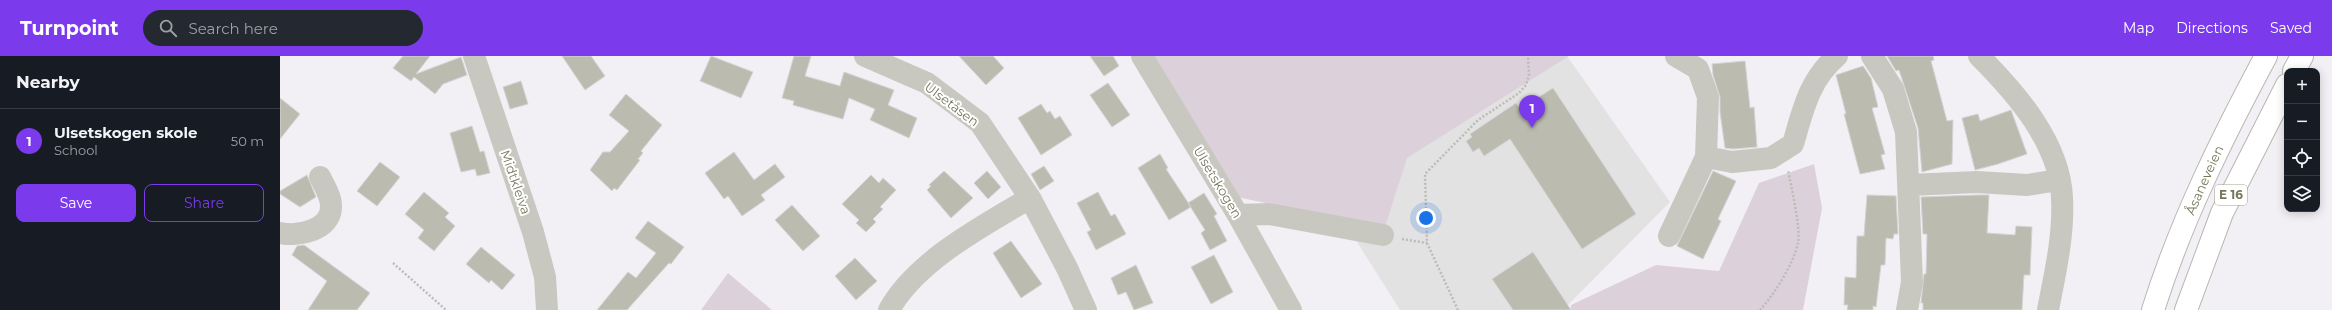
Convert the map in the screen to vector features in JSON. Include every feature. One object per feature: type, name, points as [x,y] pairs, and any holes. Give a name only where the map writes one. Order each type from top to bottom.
[{"type":"highway","name":"Åsaneveien","points":[[2153,310],[2190,211],[2227,129],[2266,56]]},
{"type":"highway","points":[[2296,68],[2302,56]]},
{"type":"highway","name":"E 16","points":[[2186,310],[2222,213],[2284,91]]},
{"type":"street","name":"Midtkleiva","points":[[474,56],[533,232],[545,277],[547,310]]},
{"type":"street","name":"Ulsetåsen","points":[[865,56],[927,83],[980,123],[1018,177],[1030,198],[1067,268],[1086,310]]},
{"type":"street","name":"Ulsetskogen","points":[[1142,56],[1238,215],[1291,310]]},
{"type":"street","points":[[1669,236],[1706,157],[1708,97],[1698,69],[1676,56]]},
{"type":"street","points":[[1706,157],[1732,162],[1771,158],[1793,144],[1806,100],[1823,68],[1838,56]]},
{"type":"street","points":[[1872,56],[1893,89],[1906,132],[1912,282],[1907,310]]},
{"type":"street","points":[[1980,56],[2024,107],[2045,139],[2057,168],[2062,196],[2062,224],[2048,310]]},
{"type":"street","points":[[280,233],[295,235],[305,234],[313,230],[326,219],[331,206],[326,189],[320,177]]},
{"type":"street","points":[[1909,185],[1977,182],[2027,185],[2059,180]]},
{"type":"street","points":[[889,310],[906,286],[945,252],[1030,198]]},
{"type":"street","points":[[1238,215],[1269,214],[1383,235]]},
{"type":"path","points":[[1458,310],[1427,243],[1425,174],[1478,120],[1519,93],[1526,85],[1529,74],[1528,56]]},
{"type":"path","points":[[1760,310],[1783,279],[1799,243],[1795,202],[1783,150]]},
{"type":"path","points":[[1383,235],[1427,243]]},
{"type":"path","points":[[393,263],[446,310]]},
{"type":"shaded area","points":[[1153,56],[1569,56],[1407,158],[1385,227],[1236,197]]},
{"type":"shaded area","points":[[1567,56],[1670,202],[1563,310],[1400,310],[1331,201]]},
{"type":"shaded area","points":[[1814,164],[1822,208],[1803,310],[1571,310],[1571,305],[1656,265],[1719,271],[1759,183]]},
{"type":"shaded area","points":[[728,273],[772,310],[701,310]]},
{"type":"building","points":[[403,56],[430,56],[416,74],[461,57],[467,75],[443,84],[435,94],[414,77],[411,81],[393,68]]},
{"type":"building","points":[[562,56],[591,56],[605,76],[585,90]]},
{"type":"building","points":[[711,56],[753,72],[741,98],[700,81]]},
{"type":"building","points":[[794,56],[811,56],[805,76],[840,86],[844,72],[894,90],[888,105],[917,118],[909,138],[870,120],[875,109],[849,98],[843,119],[793,105],[794,101],[782,98]]},
{"type":"building","points":[[959,56],[993,56],[1004,68],[986,85]]},
{"type":"building","points":[[1090,56],[1113,56],[1119,66],[1104,76]]},
{"type":"building","points":[[1887,56],[1933,56],[1934,60],[1931,61],[1947,121],[1953,120],[1952,164],[1922,172],[1918,128],[1899,70],[1896,71]]},
{"type":"building","points":[[1745,61],[1750,108],[1754,107],[1757,147],[1733,149],[1725,148],[1720,112],[1720,97],[1713,75],[1712,64]]},
{"type":"building","points":[[1863,66],[1871,78],[1878,107],[1872,108],[1885,154],[1881,155],[1885,169],[1860,174],[1844,114],[1846,114],[1836,75]]},
{"type":"building","points":[[521,81],[528,104],[510,109],[503,87]]},
{"type":"building","points":[[1108,83],[1130,115],[1112,127],[1090,95]]},
{"type":"building","points":[[1553,88],[1636,214],[1582,249],[1510,139],[1484,156],[1479,148],[1473,152],[1466,141],[1472,137],[1470,134],[1516,103],[1520,109]]},
{"type":"building","points":[[626,94],[662,125],[641,151],[643,153],[638,159],[640,160],[617,190],[614,188],[612,191],[590,170],[603,152],[610,152],[629,131],[609,115]]},
{"type":"building","points":[[280,98],[300,114],[280,139]]},
{"type":"building","points":[[1041,104],[1047,113],[1050,111],[1055,119],[1060,116],[1072,135],[1041,155],[1018,118]]},
{"type":"building","points":[[2011,110],[2027,154],[1975,170],[1962,118],[1978,114],[1980,121]]},
{"type":"building","points":[[472,126],[480,152],[484,151],[490,173],[477,176],[475,169],[461,172],[450,133]]},
{"type":"building","points":[[734,152],[754,180],[775,164],[785,177],[761,195],[765,200],[742,216],[728,196],[724,199],[705,173]]},
{"type":"building","points":[[1160,154],[1168,168],[1166,169],[1191,207],[1169,220],[1138,168]]},
{"type":"building","points":[[380,162],[400,177],[377,206],[357,191]]},
{"type":"building","points":[[1044,166],[1054,181],[1040,190],[1031,174]]},
{"type":"building","points":[[944,171],[973,198],[951,218],[927,190],[931,186],[929,185]]},
{"type":"building","points":[[987,171],[1001,187],[988,199],[974,183]]},
{"type":"building","points":[[1713,171],[1736,181],[1718,219],[1721,221],[1703,259],[1677,246]]},
{"type":"building","points":[[307,175],[316,197],[300,207],[280,194],[280,191]]},
{"type":"building","points":[[871,175],[879,183],[883,178],[896,190],[880,207],[883,209],[873,219],[876,222],[866,232],[856,223],[859,220],[842,204]]},
{"type":"building","points":[[424,192],[449,213],[445,217],[455,226],[434,251],[418,238],[424,230],[405,214]]},
{"type":"building","points":[[1098,192],[1111,216],[1115,214],[1126,234],[1096,250],[1087,232],[1091,230],[1077,203]]},
{"type":"building","points":[[1204,193],[1217,214],[1214,216],[1227,241],[1210,250],[1201,233],[1205,230],[1188,203]]},
{"type":"building","points":[[1867,195],[1896,196],[1898,234],[1894,234],[1893,239],[1886,238],[1885,265],[1881,265],[1876,307],[1873,306],[1873,310],[1847,310],[1848,305],[1844,305],[1845,277],[1856,278],[1857,236],[1864,236]]},
{"type":"building","points":[[1989,195],[1987,233],[2015,235],[2016,226],[2032,227],[2030,275],[2024,275],[2022,310],[1923,310],[1923,303],[1921,303],[1924,274],[1926,274],[1927,234],[1923,234],[1921,197]]},
{"type":"building","points":[[792,205],[820,236],[803,251],[775,220]]},
{"type":"building","points":[[648,221],[684,247],[671,264],[669,263],[627,310],[597,310],[628,272],[636,278],[656,253],[635,238]]},
{"type":"building","points":[[1011,241],[1042,284],[1021,298],[993,253]]},
{"type":"building","points":[[304,245],[370,293],[357,310],[308,310],[327,281],[292,255],[297,246]]},
{"type":"building","points":[[481,247],[515,275],[502,290],[491,280],[489,283],[466,264]]},
{"type":"building","points":[[1533,252],[1571,310],[1513,310],[1492,279]]},
{"type":"building","points":[[1214,255],[1233,292],[1211,304],[1191,267]]},
{"type":"building","points":[[855,258],[877,281],[856,300],[835,276]]},
{"type":"building","points":[[1136,265],[1153,303],[1134,310],[1126,292],[1118,295],[1111,278]]},
{"type":"place","name":"Ulsetskogen skole","points":[[1532,128]]}]
